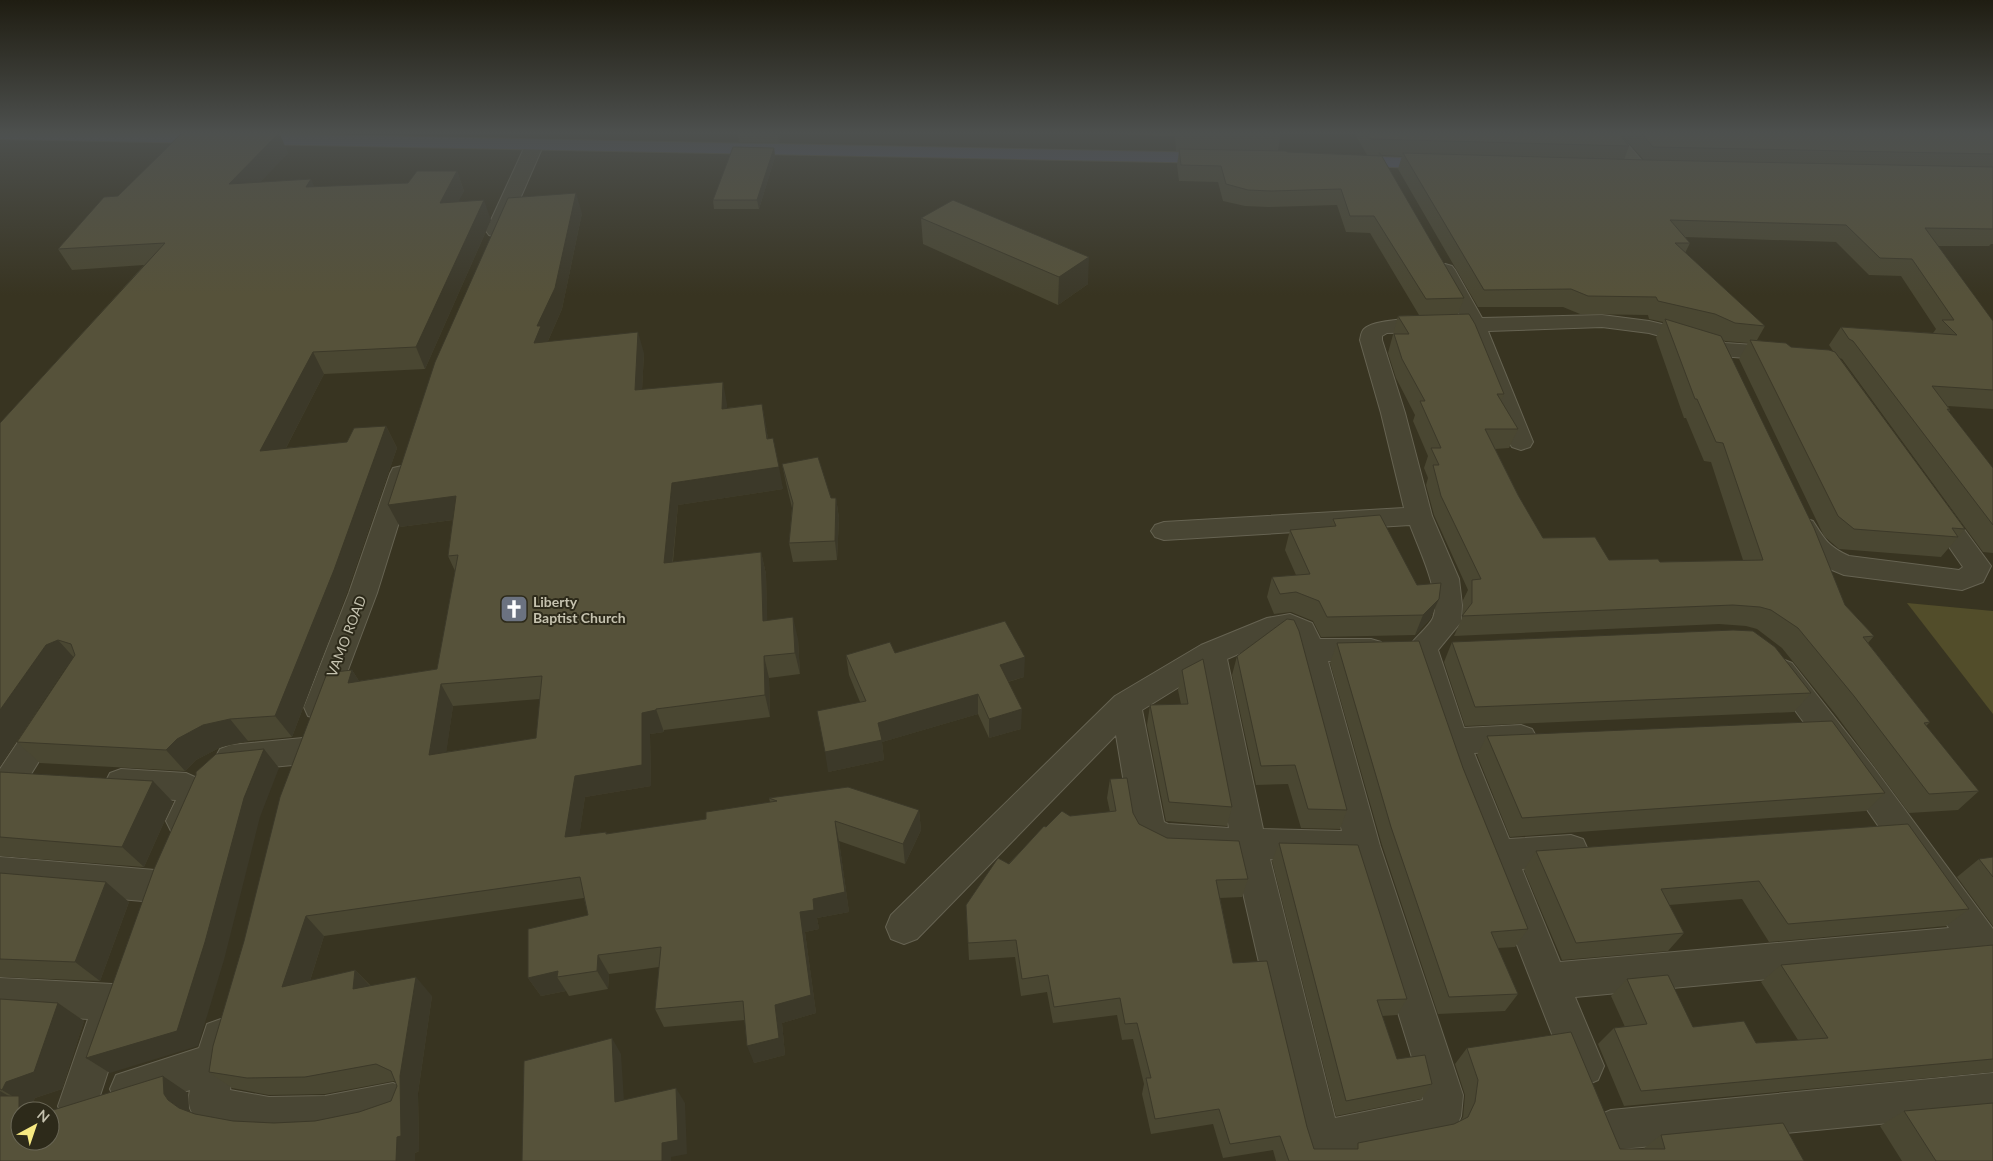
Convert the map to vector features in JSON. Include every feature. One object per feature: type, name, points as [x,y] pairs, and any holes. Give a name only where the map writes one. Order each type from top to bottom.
[{"type":"street","points":[[487,252],[516,186]]},
{"type":"street","points":[[1435,251],[1474,323],[1521,442]]},
{"type":"street","points":[[1800,356],[1721,348],[1649,326],[1602,321],[1383,326],[1372,333],[1371,340],[1393,413],[1419,516],[1445,579],[1448,605],[1447,622],[1440,648],[1453,741],[1498,856],[1608,1123],[1993,1093]]},
{"type":"street","points":[[1721,348],[1733,375]]},
{"type":"street","name":"VAMO ROAD","points":[[192,789],[213,765],[229,758],[298,764],[363,593],[411,447]]},
{"type":"street","points":[[1794,507],[1811,542],[1823,555],[1844,565],[1962,580],[1973,575],[1976,566],[1924,494]]},
{"type":"street","points":[[1164,531],[1419,516]]},
{"type":"street","points":[[904,927],[1126,705],[1211,653],[1277,626],[1290,625],[1302,631],[1310,650],[1363,846],[1443,1095],[1441,1116],[1324,1151],[1250,844],[1211,653]]},
{"type":"street","points":[[1310,650],[1440,648]]},
{"type":"street","points":[[1759,648],[1771,657],[1824,725],[1987,951]]},
{"type":"street","points":[[6,788],[65,697]]},
{"type":"street","points":[[1126,705],[1149,831],[1163,838],[1250,844],[1363,846]]},
{"type":"street","points":[[1785,727],[1824,725]]},
{"type":"street","points":[[1453,741],[1551,737]]},
{"type":"street","points":[[6,788],[51,779]]},
{"type":"street","points":[[0,873],[62,877],[159,878],[196,792],[186,787],[89,782]]},
{"type":"street","points":[[1859,829],[1898,826]]},
{"type":"street","points":[[1498,856],[1605,848]]},
{"type":"street","points":[[1549,981],[1987,951]]},
{"type":"street","points":[[0,996],[117,988],[64,1110]]},
{"type":"street","points":[[228,1016],[214,1063],[208,1101],[221,1109],[269,1117],[325,1116],[393,1103]]},
{"type":"street","points":[[64,1110],[214,1063]]},
{"type":"shaded area","points":[[1907,603],[1993,611],[1993,714]]},
{"type":"building","points":[[128,186],[449,186],[440,203],[484,200],[416,347],[313,352],[260,451],[347,442],[354,428],[386,426],[334,570],[275,716],[230,719],[203,725],[177,739],[166,750],[17,742],[75,655],[71,644],[58,640],[46,645],[0,710],[0,423],[165,243],[58,249],[104,197],[118,196]]},
{"type":"building","points":[[718,186],[762,186],[757,200],[713,200]]},
{"type":"building","points":[[1234,186],[1399,186],[1464,298],[1426,299],[1374,216],[1350,216],[1341,189],[1248,190]]},
{"type":"building","points":[[1423,186],[1993,186],[1993,229],[1925,228],[1993,321],[1993,390],[1932,386],[1950,410],[1947,409],[1993,468],[1993,525],[1841,327],[1957,335],[1942,320],[1954,320],[1912,259],[1880,258],[1846,225],[1670,220],[1690,243],[1675,243],[1765,326],[1735,323],[1715,314],[1658,301],[1656,297],[1588,296],[1571,289],[1484,290]]},
{"type":"building","points":[[576,193],[555,288],[537,326],[541,326],[534,343],[638,332],[635,390],[723,382],[722,409],[762,404],[767,439],[773,438],[779,467],[672,483],[664,563],[761,552],[763,621],[793,617],[795,653],[764,656],[765,695],[656,709],[642,713],[642,765],[575,776],[565,837],[606,832],[606,834],[706,819],[706,812],[777,801],[769,798],[848,787],[919,810],[903,844],[835,821],[845,892],[813,899],[814,910],[800,912],[811,995],[775,1005],[779,1038],[747,1046],[743,1001],[655,1009],[661,947],[598,955],[597,971],[557,977],[558,971],[528,978],[528,929],[588,915],[580,877],[306,916],[282,987],[355,970],[353,989],[416,977],[400,1076],[401,1136],[397,1137],[396,1161],[0,1161],[0,1096],[19,1096],[19,1101],[10,1101],[10,1151],[60,1151],[60,1108],[163,1076],[164,1094],[168,1100],[179,1108],[195,1114],[233,1121],[274,1123],[315,1121],[359,1112],[391,1101],[397,1086],[391,1071],[376,1064],[305,1077],[247,1078],[209,1072],[213,1046],[244,941],[280,797],[327,673],[352,670],[348,683],[437,669],[458,555],[448,556],[456,496],[388,505],[435,362],[508,198]],"holes":[[[542,676],[536,738],[429,755],[441,684]]]},
{"type":"building","points":[[953,200],[1089,257],[1059,277],[921,218]]},
{"type":"building","points":[[1469,314],[1504,394],[1497,394],[1518,429],[1485,429],[1518,495],[1543,538],[1595,537],[1609,560],[1658,559],[1660,562],[1763,560],[1723,443],[1716,442],[1697,399],[1695,399],[1665,319],[1721,336],[1814,528],[1845,605],[1874,636],[1863,637],[1930,722],[1924,723],[1979,791],[1929,794],[1854,696],[1798,628],[1771,610],[1760,607],[1733,605],[1462,616],[1472,603],[1472,580],[1481,579],[1441,496],[1433,465],[1439,465],[1431,448],[1441,448],[1420,401],[1425,401],[1402,359],[1394,334],[1409,334],[1398,316]]},
{"type":"building","points":[[1750,340],[1786,343],[1791,347],[1835,352],[1965,529],[1952,528],[1958,537],[1854,529],[1838,516]]},
{"type":"building","points":[[818,457],[831,498],[836,498],[835,541],[789,543],[793,503],[782,464]]},
{"type":"building","points":[[1380,515],[1417,585],[1441,583],[1439,599],[1423,615],[1327,617],[1319,601],[1296,592],[1280,594],[1272,577],[1310,574],[1290,530],[1336,526],[1333,519]]},
{"type":"building","points":[[1287,619],[1294,620],[1299,631],[1347,810],[1308,809],[1295,765],[1261,766],[1237,656]]},
{"type":"building","points":[[1005,621],[1025,657],[1000,665],[1022,709],[989,719],[978,694],[878,723],[882,740],[825,752],[817,711],[866,701],[846,655],[890,642],[895,653]]},
{"type":"building","points":[[1733,630],[1753,631],[1775,647],[1811,693],[1475,707],[1452,642]]},
{"type":"building","points":[[1419,641],[1463,768],[1528,929],[1491,932],[1518,994],[1449,997],[1391,827],[1337,643]]},
{"type":"building","points":[[1203,659],[1232,807],[1169,802],[1150,705],[1188,704],[1182,670]]},
{"type":"building","points":[[1832,721],[1885,793],[1522,818],[1487,736]]},
{"type":"building","points":[[264,749],[244,798],[205,942],[177,1031],[86,1058],[154,869],[196,772],[216,754]]},
{"type":"building","points":[[0,772],[153,781],[122,847],[0,837]]},
{"type":"building","points":[[1127,778],[1133,813],[1139,824],[1167,838],[1239,841],[1248,879],[1216,880],[1233,963],[1267,961],[1314,1149],[1358,1149],[1358,1143],[1454,1124],[1468,1117],[1475,1102],[1478,1080],[1467,1048],[1571,1032],[1620,1149],[1665,1149],[1661,1135],[1783,1123],[1804,1161],[1289,1161],[1280,1136],[1230,1144],[1219,1109],[1155,1119],[1146,1078],[1151,1078],[1137,1023],[1125,1024],[1120,998],[1054,1007],[1048,975],[1022,979],[1016,940],[968,943],[966,905],[998,858],[1009,864],[1044,826],[1046,827],[1062,811],[1070,816],[1116,811],[1110,779]]},
{"type":"building","points":[[1908,824],[1969,909],[1788,924],[1759,881],[1661,889],[1684,933],[1576,943],[1536,851]]},
{"type":"building","points":[[1279,843],[1358,845],[1407,999],[1377,1000],[1397,1059],[1425,1055],[1432,1084],[1346,1101]]},
{"type":"building","points":[[1993,857],[1993,877],[1979,859]]},
{"type":"building","points":[[0,873],[106,882],[75,962],[0,959]]},
{"type":"building","points":[[1993,945],[1993,1059],[1641,1091],[1614,1028],[1647,1024],[1627,979],[1668,975],[1693,1027],[1744,1021],[1756,1043],[1828,1038],[1781,965]]},
{"type":"building","points":[[0,999],[58,1003],[34,1072],[6,1082],[2,1090],[0,1089]]},
{"type":"building","points":[[612,1038],[615,1102],[676,1088],[678,1140],[662,1143],[662,1161],[522,1161],[524,1061]]},
{"type":"building","points":[[1993,1103],[1993,1161],[1936,1161],[1904,1111]]},
{"type":"place","name":"Liberty Baptist Church","points":[[514,609]]}]
